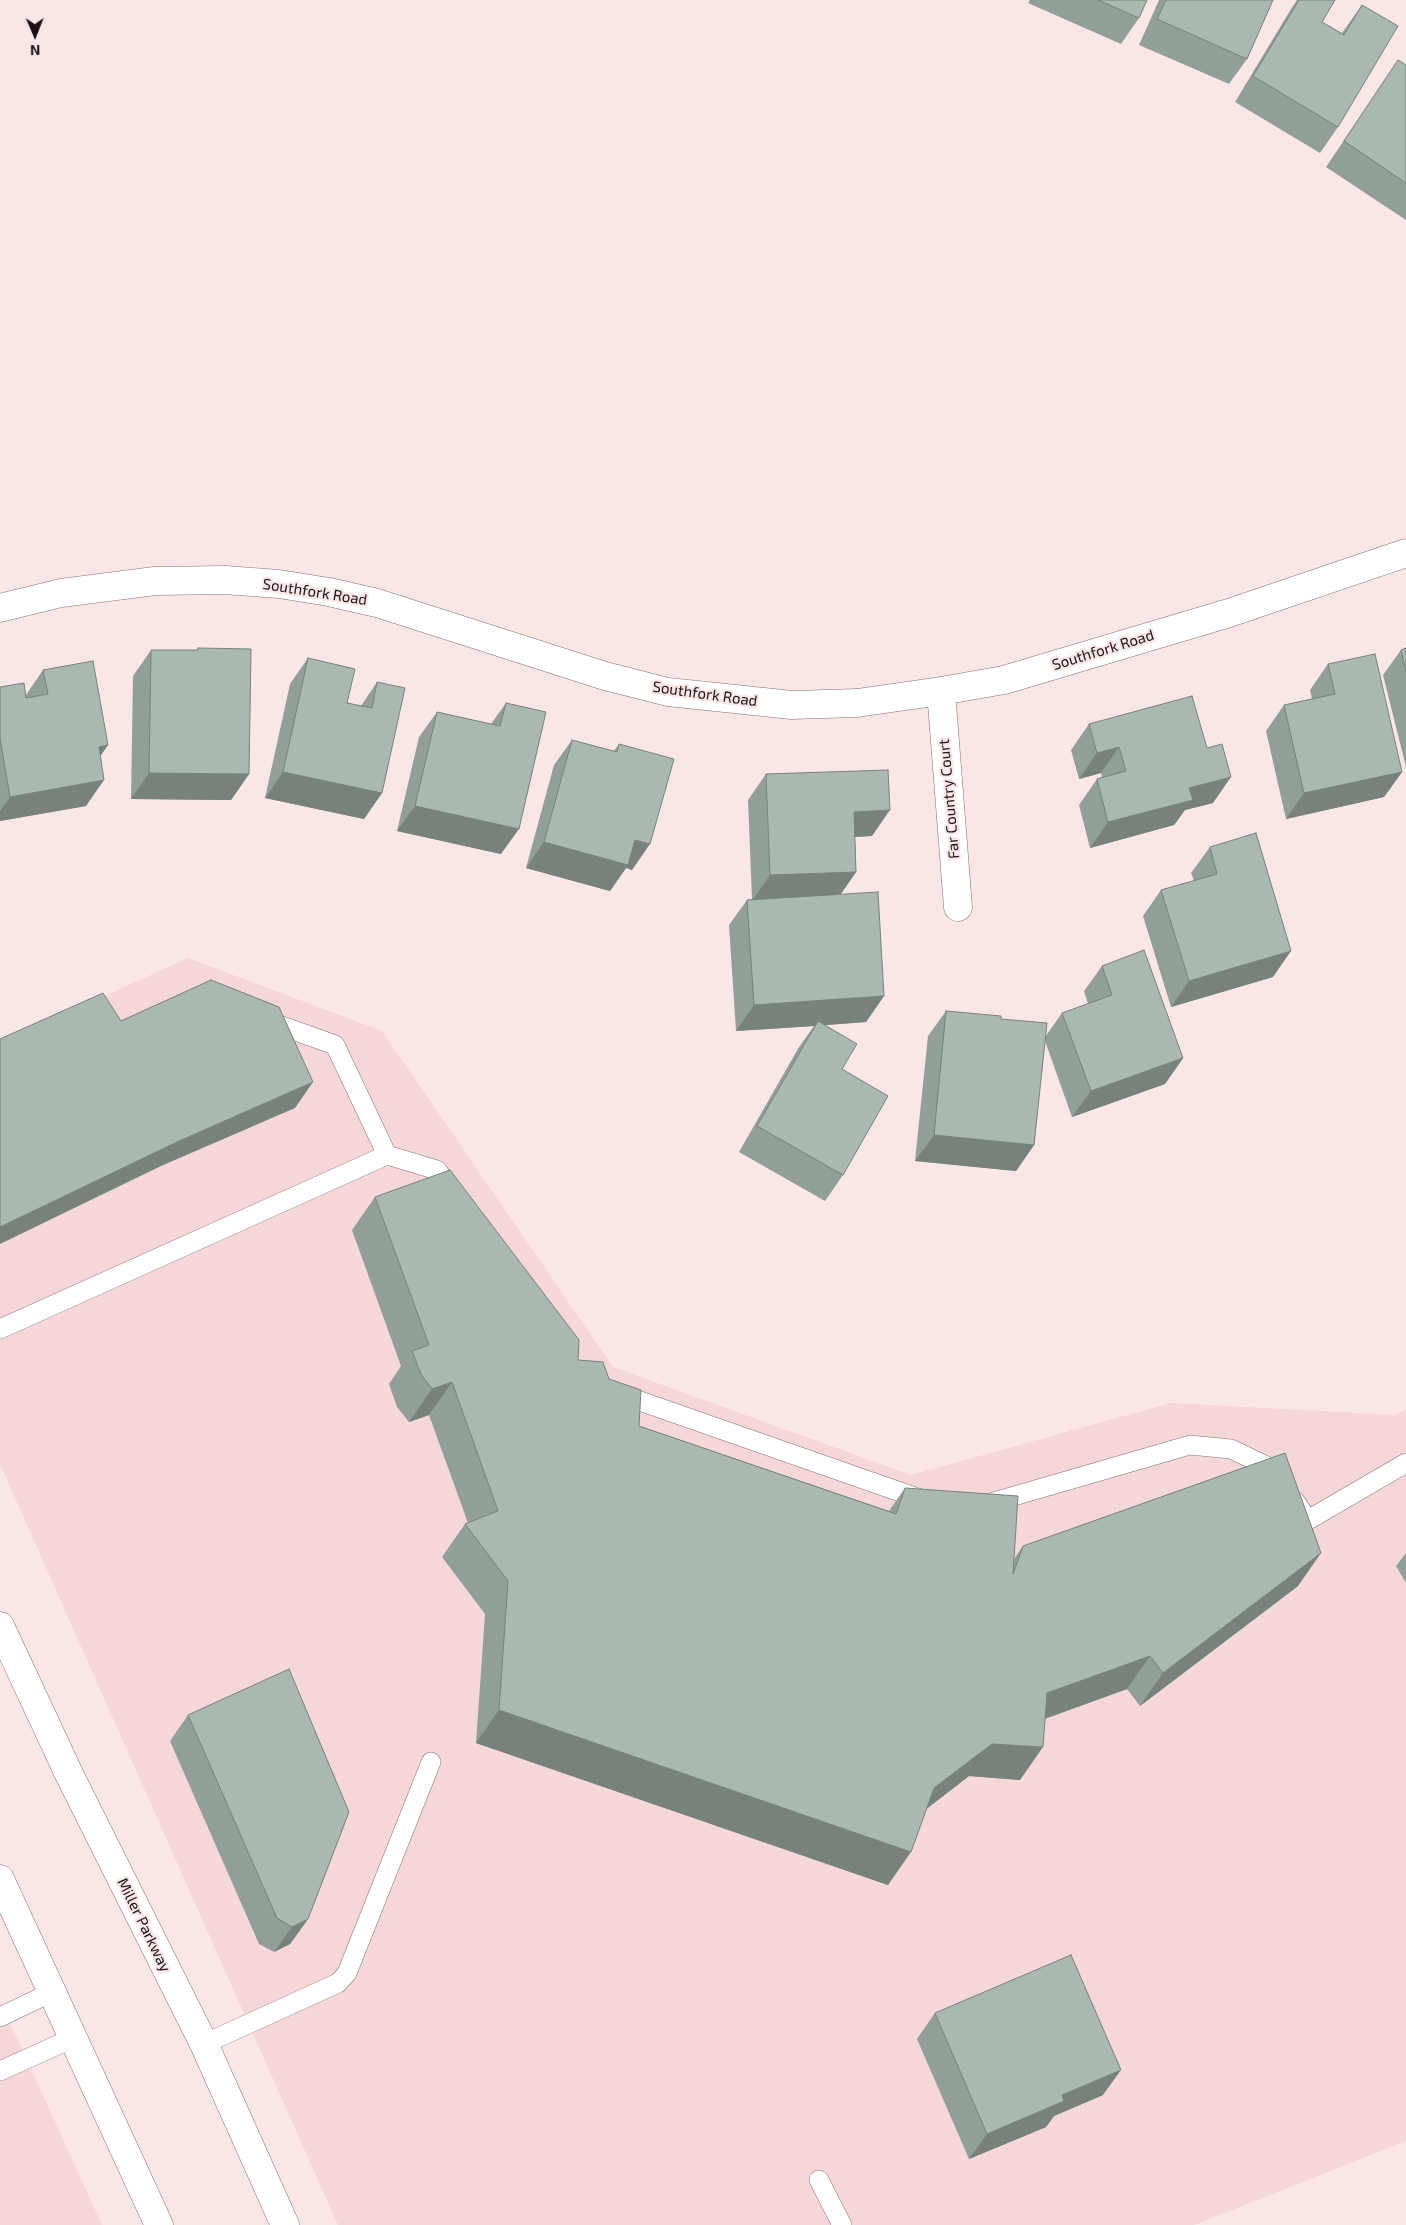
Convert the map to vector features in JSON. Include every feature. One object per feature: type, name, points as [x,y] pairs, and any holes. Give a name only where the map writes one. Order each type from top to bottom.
[{"type":"street","name":"Southfork Road","points":[[0,608],[61,593],[155,581],[225,580],[280,584],[376,603],[605,676],[668,692],[792,705],[857,703],[941,692],[1004,680],[1211,618],[1406,553]]},
{"type":"street","name":"Far Country Court","points":[[941,692],[958,907]]},
{"type":"street","name":"Miller Parkway","points":[[0,1626],[74,1783],[204,2044],[285,2225]]},
{"type":"street","points":[[0,1879],[159,2225]]},
{"type":"lane","points":[[246,1014],[335,1045],[387,1155]]},
{"type":"lane","points":[[0,1329],[387,1155],[436,1170],[466,1209]]},
{"type":"lane","points":[[600,1388],[939,1506]]},
{"type":"lane","points":[[976,1507],[1190,1444],[1231,1449],[1273,1469],[1308,1520],[1406,1463]]},
{"type":"lane","points":[[204,2044],[338,1983],[347,1973],[431,1762]]},
{"type":"lane","points":[[0,2017],[52,1992]]},
{"type":"lane","points":[[0,2071],[73,2038]]},
{"type":"lane","points":[[819,2180],[842,2225]]},
{"type":"shaded area","points":[[188,958],[382,1031],[613,1367],[911,1475],[1171,1403],[1395,1415],[1406,1409],[1406,2141],[1194,2225],[338,2225],[0,1464],[0,1044]]},
{"type":"shaded area","points":[[0,2001],[102,2225],[0,2225]]},
{"type":"building","points":[[1098,0],[1147,0],[1139,18]]},
{"type":"building","points":[[1166,0],[1273,0],[1247,59],[1157,19]]},
{"type":"building","points":[[1299,0],[1335,0],[1322,22],[1344,35],[1362,5],[1398,26],[1338,127],[1253,76]]},
{"type":"building","points":[[1398,60],[1406,65],[1406,183],[1344,141]]},
{"type":"building","points":[[198,648],[251,649],[249,774],[149,773],[151,650],[198,650]]},
{"type":"building","points":[[1406,648],[1406,671],[1401,650]]},
{"type":"building","points":[[1375,654],[1402,772],[1304,793],[1284,705],[1335,694],[1328,664]]},
{"type":"building","points":[[308,658],[355,669],[347,703],[372,708],[377,682],[405,688],[382,793],[283,772]]},
{"type":"building","points":[[93,661],[108,745],[99,747],[104,780],[10,797],[0,738],[0,687],[24,683],[26,698],[48,694],[43,670]]},
{"type":"building","points":[[1192,696],[1207,748],[1222,744],[1231,777],[1189,788],[1193,800],[1108,822],[1097,779],[1126,771],[1119,747],[1097,753],[1089,724]]},
{"type":"building","points":[[506,703],[546,712],[519,829],[415,806],[437,712],[500,726]]},
{"type":"building","points":[[572,740],[617,752],[619,744],[674,759],[650,844],[635,840],[628,865],[544,842]]},
{"type":"building","points":[[888,770],[890,810],[854,812],[856,872],[770,875],[766,774]]},
{"type":"building","points":[[1256,833],[1291,951],[1189,981],[1161,890],[1217,874],[1210,847]]},
{"type":"building","points":[[878,892],[884,996],[754,1005],[747,900]]},
{"type":"building","points":[[1144,950],[1183,1058],[1091,1091],[1062,1013],[1112,995],[1102,966]]},
{"type":"building","points":[[211,980],[279,1007],[313,1082],[179,1141],[0,1227],[0,1039],[103,993],[121,1021]]},
{"type":"building","points":[[946,1011],[1001,1016],[1001,1019],[1047,1023],[1034,1145],[934,1135]]},
{"type":"building","points":[[818,1021],[857,1044],[842,1069],[888,1096],[843,1175],[757,1126]]},
{"type":"building","points":[[450,1170],[579,1340],[578,1360],[603,1362],[609,1379],[641,1390],[639,1426],[896,1514],[905,1488],[1018,1496],[1013,1574],[1023,1546],[1285,1453],[1321,1553],[1163,1673],[1150,1656],[1047,1693],[1043,1747],[992,1744],[934,1788],[911,1852],[499,1710],[508,1581],[465,1524],[498,1511],[452,1382],[432,1389],[421,1374],[412,1351],[429,1345],[375,1197]]},
{"type":"building","points":[[289,1669],[349,1812],[308,1919],[292,1927],[277,1918],[188,1715]]},
{"type":"building","points":[[1071,1955],[1121,2070],[1062,2095],[1064,2101],[987,2134],[935,2013]]}]
